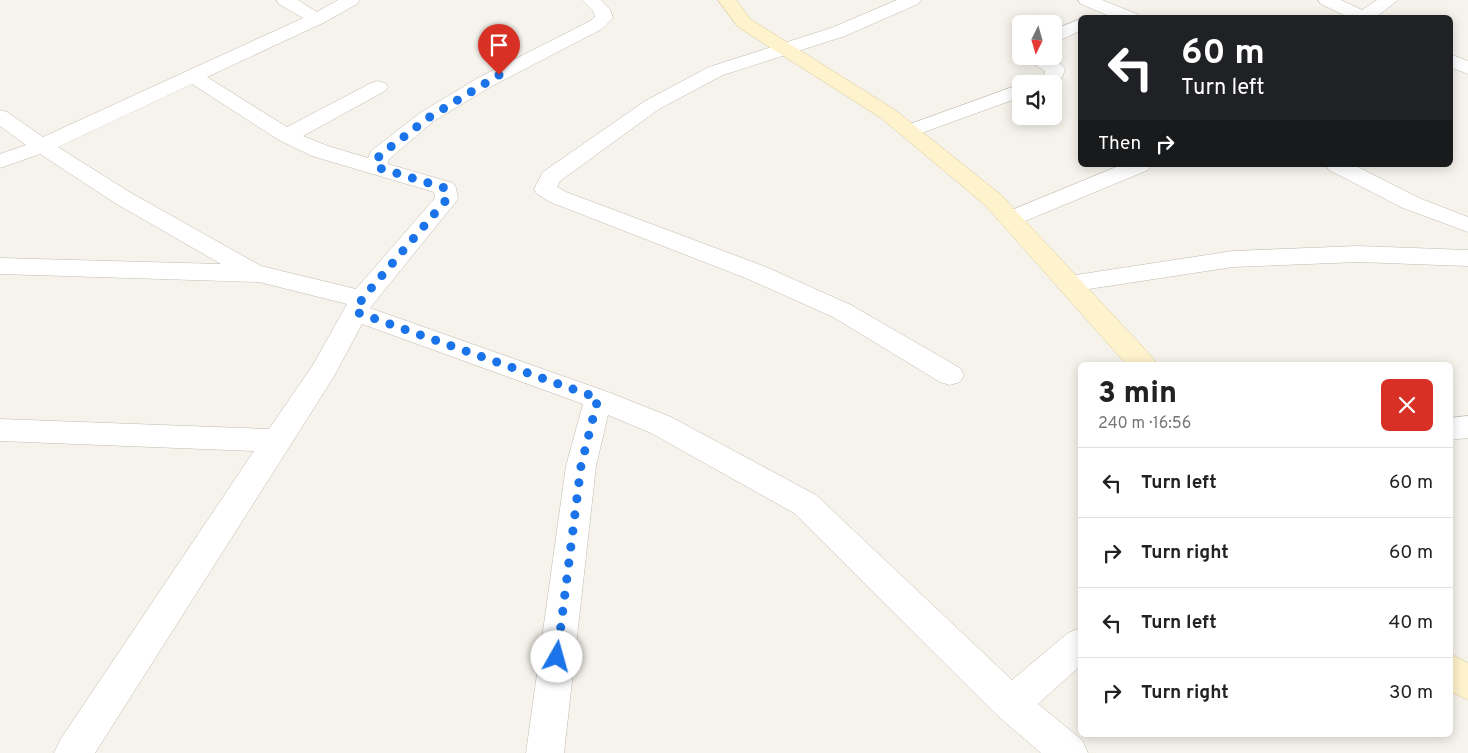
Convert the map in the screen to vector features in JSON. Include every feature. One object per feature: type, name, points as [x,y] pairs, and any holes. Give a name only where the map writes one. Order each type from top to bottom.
[{"type":"street","points":[[285,0],[317,19]]},
{"type":"street","points":[[0,161],[40,147],[317,19],[351,0]]},
{"type":"street","points":[[376,167],[379,156],[428,118],[483,83],[596,25],[604,18],[601,9],[591,0]]},
{"type":"street","points":[[728,0],[744,23],[873,104],[993,200],[1140,362]]},
{"type":"street","points":[[912,0],[838,32],[716,71],[652,104],[551,177],[545,189],[558,197],[757,273],[842,311],[950,376]]},
{"type":"street","points":[[1087,0],[1123,15]]},
{"type":"street","points":[[1098,15],[1126,0]]},
{"type":"street","points":[[1328,0],[1360,15]]},
{"type":"street","points":[[1367,15],[1389,0]]},
{"type":"street","points":[[1062,33],[1078,25]]},
{"type":"street","points":[[1453,61],[1468,68]]},
{"type":"street","points":[[1048,65],[1054,69],[1053,75]]},
{"type":"street","points":[[73,753],[323,371],[359,305],[447,199],[445,188],[320,152],[286,136],[192,76]]},
{"type":"street","points":[[286,136],[378,86]]},
{"type":"street","points":[[909,131],[1012,93]]},
{"type":"street","points":[[0,116],[40,147],[138,206],[259,274],[359,305],[598,398],[661,425],[804,504],[1011,704],[1068,753]]},
{"type":"street","points":[[1010,219],[1135,167]]},
{"type":"street","points":[[1341,167],[1411,203],[1468,225]]},
{"type":"street","points":[[1069,284],[1233,259],[1358,254],[1468,258]]},
{"type":"street","points":[[0,266],[193,270],[259,274]]},
{"type":"street","points":[[545,753],[581,466],[598,398]]},
{"type":"street","points":[[1453,428],[1468,426]]},
{"type":"street","points":[[0,430],[276,441]]},
{"type":"street","points":[[1011,704],[1078,646]]},
{"type":"street","points":[[1453,673],[1468,683]]},
{"type":"route","points":[[499,75],[428,118],[379,156],[376,167],[445,188],[447,199],[362,299],[356,312],[598,398],[581,466],[557,657]]}]
